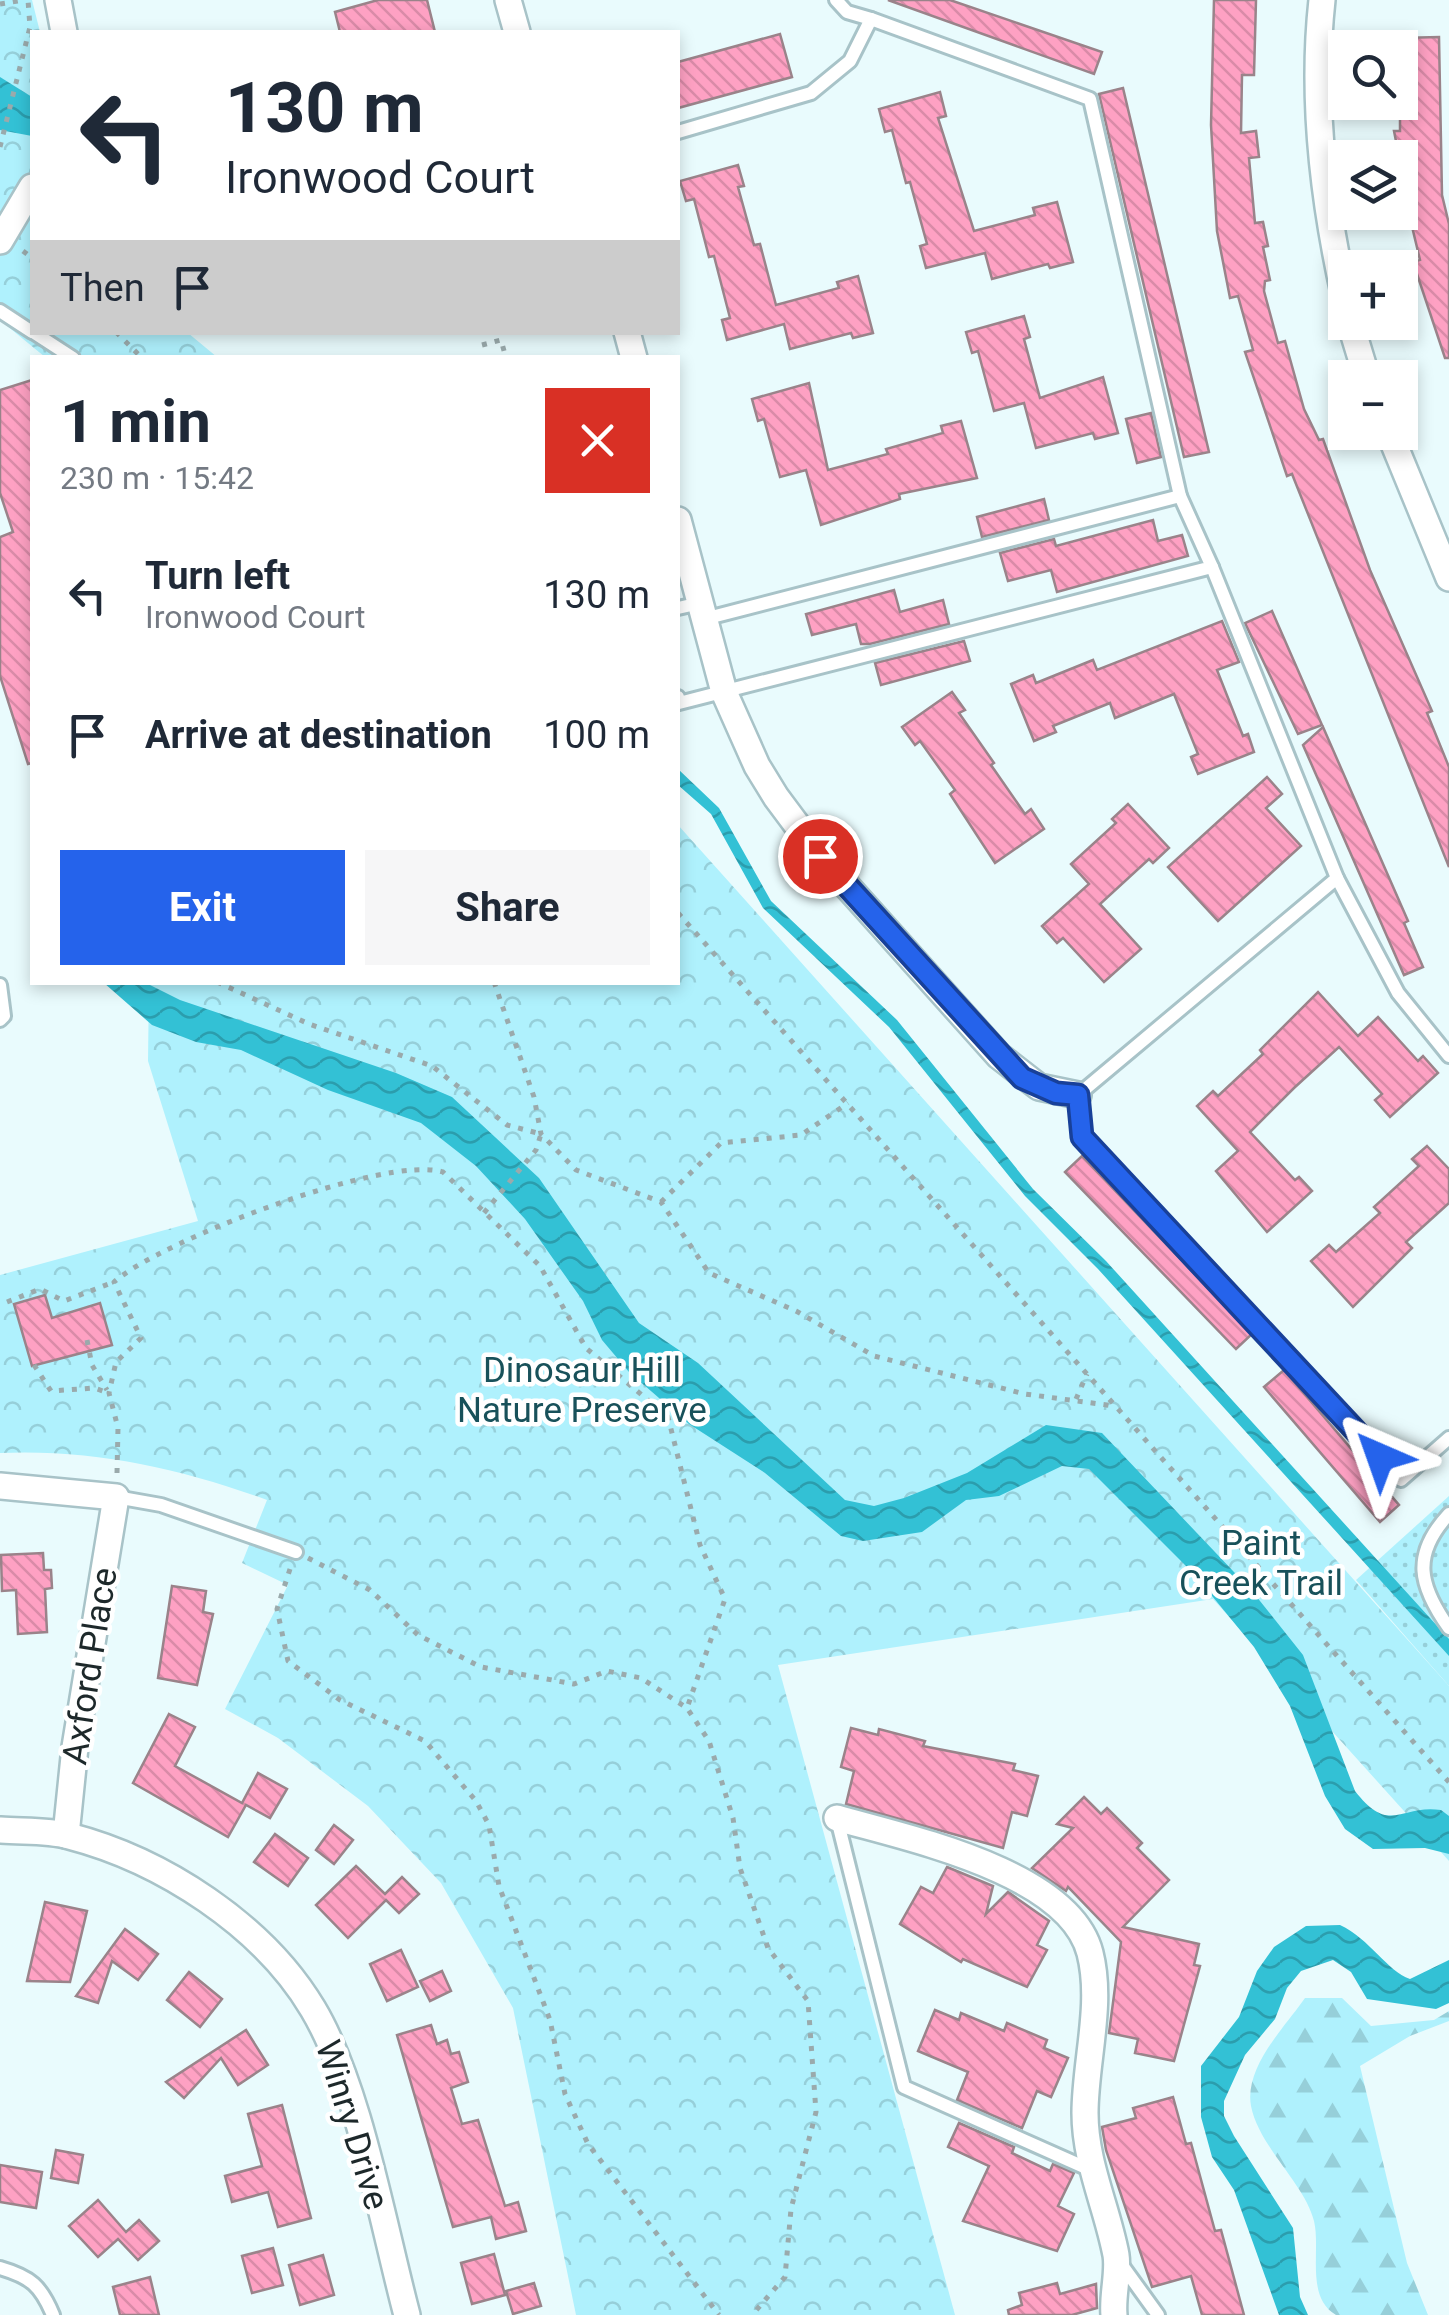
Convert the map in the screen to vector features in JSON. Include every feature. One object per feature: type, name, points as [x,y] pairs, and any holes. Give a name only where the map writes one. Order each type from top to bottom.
[{"type":"street","points":[[58,0],[64,30]]},
{"type":"street","points":[[508,0],[517,30]]},
{"type":"street","points":[[1322,0],[1317,46],[1319,122],[1334,250]]},
{"type":"street","points":[[0,241],[30,190]]},
{"type":"street","points":[[1396,450],[1449,578]]},
{"type":"street","points":[[680,531],[694,610],[756,766],[820,856],[1022,1078],[1056,1093],[1078,1095]]},
{"type":"street","points":[[0,1486],[116,1497]]},
{"type":"street","name":"Axford Place","points":[[66,1835],[75,1747],[116,1497]]},
{"type":"street","points":[[837,1818],[980,1859],[1045,1899],[1080,1931],[1090,1954],[1092,1990],[1084,2113],[1092,2171],[1117,2259],[1112,2288],[1114,2315]]},
{"type":"street","name":"Winry Drive","points":[[0,1830],[66,1835],[120,1853],[181,1885],[238,1924],[286,1970],[314,2010],[342,2072],[408,2315]]},
{"type":"lane","points":[[836,0],[847,12],[1090,99],[1180,496],[1337,878],[1398,993],[1449,1056]]},
{"type":"lane","points":[[680,131],[811,93],[850,61],[871,20]]},
{"type":"lane","points":[[0,311],[30,330]]},
{"type":"lane","points":[[38,335],[68,355]]},
{"type":"lane","points":[[694,610],[1180,496]]},
{"type":"lane","points":[[680,703],[1212,566]]},
{"type":"lane","points":[[1337,878],[1078,1095],[1082,1137],[1401,1480],[1449,1438]]},
{"type":"lane","points":[[0,985],[4,1016],[0,1020]]},
{"type":"lane","points":[[116,1497],[161,1505],[296,1552]]},
{"type":"lane","points":[[1449,1514],[1430,1535],[1422,1573],[1427,1598],[1449,1628]]},
{"type":"lane","points":[[837,1818],[904,2086],[1092,2171]]},
{"type":"lane","points":[[1117,2259],[1158,2315]]},
{"type":"lane","points":[[0,2268],[24,2275],[42,2287],[54,2315]]},
{"type":"path","points":[[0,4],[26,0],[30,27],[0,147]]},
{"type":"path","points":[[119,335],[139,355]]},
{"type":"path","points":[[482,345],[501,340],[505,355]]},
{"type":"path","points":[[680,915],[1449,1782]]},
{"type":"path","points":[[224,985],[310,1024],[432,1066],[507,1125],[540,1137],[576,1170],[662,1202],[709,1273],[796,1311],[874,1356],[1025,1394],[1114,1406]]},
{"type":"path","points":[[484,1212],[540,1137],[534,1096],[495,985]]},
{"type":"path","points":[[662,1202],[720,1143],[801,1135],[848,1103]]},
{"type":"path","points":[[6,1302],[40,1289],[64,1300],[114,1282],[219,1223],[376,1176],[428,1168],[443,1172],[540,1266],[586,1348],[668,1417],[700,1545],[725,1599],[686,1708]]},
{"type":"path","points":[[109,1393],[116,1362],[141,1338],[114,1282]]},
{"type":"path","points":[[87,1340],[92,1365],[109,1393],[118,1428],[116,1497]]},
{"type":"path","points":[[34,1365],[51,1391],[94,1388],[109,1393]]},
{"type":"path","points":[[1076,1399],[1087,1374]]},
{"type":"path","points":[[719,2315],[588,2144],[565,2094],[550,2020],[500,1886],[489,1825],[476,1801],[425,1740],[340,1700],[288,1661],[277,1609],[296,1552],[370,1590],[418,1635],[481,1667],[574,1684],[607,1671],[640,1678],[686,1708],[709,1741],[733,1818],[740,1868],[768,1948],[808,2001],[816,2112],[791,2210],[785,2278],[752,2315]]},
{"type":"green space","points":[[0,0],[32,0],[40,30],[30,30],[30,335],[190,335],[215,355],[43,355],[0,320]]},
{"type":"green space","name":"Dinosaur Hill Nature Preserve","points":[[680,827],[1449,1686],[1449,1861],[1213,1599],[778,1665],[955,2315],[576,2315],[513,2008],[441,1883],[368,1806],[278,1738],[225,1709],[288,1585],[242,1563],[267,1500],[135,1463],[69,1454],[0,1453],[0,1275],[198,1221],[148,1061],[149,985],[680,985]]},
{"type":"green space","points":[[1449,1496],[1449,1686],[1356,1580]]},
{"type":"green space","points":[[1305,1998],[1342,1998],[1371,2026],[1434,2020],[1449,2011],[1449,2021],[1410,2036],[1360,2066],[1407,2263],[1428,2315],[1336,2315],[1320,2297],[1314,2221],[1301,2193],[1263,2136],[1251,2106],[1250,2091],[1260,2062]]},
{"type":"water","points":[[0,77],[30,96],[30,136],[0,130]]},
{"type":"water","points":[[680,771],[719,808],[771,901],[897,1020],[1033,1189],[1106,1261],[1449,1639],[1449,1656],[1098,1269],[1025,1196],[889,1027],[763,908],[711,814],[680,787]]},
{"type":"water","points":[[106,985],[150,985],[180,1000],[396,1073],[452,1097],[539,1178],[639,1323],[698,1363],[845,1500],[874,1506],[904,1498],[967,1473],[1046,1425],[1102,1433],[1252,1591],[1303,1655],[1355,1791],[1377,1812],[1387,1815],[1441,1810],[1449,1816],[1449,1854],[1425,1848],[1373,1849],[1345,1829],[1325,1796],[1290,1706],[1254,1647],[1194,1574],[1089,1469],[1062,1466],[999,1496],[966,1500],[922,1532],[863,1541],[841,1536],[765,1473],[689,1424],[629,1372],[602,1340],[583,1301],[525,1219],[476,1166],[421,1123],[328,1090],[241,1050],[196,1042],[152,1025]]},
{"type":"water","points":[[1340,1925],[1410,1979],[1449,1960],[1449,2003],[1436,2009],[1367,1999],[1351,1972],[1333,1960],[1301,1971],[1287,1988],[1275,2019],[1245,2055],[1224,2101],[1224,2116],[1293,2228],[1300,2297],[1308,2315],[1279,2315],[1234,2190],[1212,2157],[1201,2117],[1201,2066],[1239,2017],[1257,1971],[1274,1947],[1306,1926]]},
{"type":"building","points":[[378,0],[427,0],[434,30],[340,30],[335,12]]},
{"type":"building","points":[[888,0],[950,0],[1102,52],[1094,74]]},
{"type":"building","points":[[1214,0],[1256,0],[1254,75],[1242,75],[1241,133],[1256,131],[1259,157],[1249,158],[1255,223],[1263,222],[1268,246],[1263,247],[1270,280],[1265,281],[1264,291],[1278,343],[1285,341],[1304,409],[1319,440],[1323,439],[1370,570],[1432,711],[1427,713],[1449,767],[1449,867],[1292,474],[1287,476],[1245,352],[1253,350],[1238,296],[1230,298],[1217,231],[1211,125]]},
{"type":"building","points":[[780,34],[792,77],[680,107],[680,61]]},
{"type":"building","points":[[1439,37],[1442,195],[1449,224],[1449,358],[1445,358],[1418,277],[1420,260],[1413,230],[1418,230],[1418,140],[1396,140],[1394,131],[1400,131],[1400,120],[1418,120],[1418,38]]},
{"type":"building","points":[[1123,88],[1209,452],[1184,457],[1099,94]]},
{"type":"building","points":[[940,92],[946,116],[938,118],[974,231],[1035,215],[1033,208],[1057,202],[1073,262],[1050,268],[1048,264],[992,279],[985,253],[926,268],[920,246],[927,244],[910,182],[906,183],[892,130],[885,132],[879,109]]},
{"type":"building","points":[[738,165],[744,186],[738,187],[754,245],[760,244],[776,305],[839,288],[837,282],[858,276],[873,333],[853,338],[851,333],[790,349],[784,324],[727,340],[722,320],[730,318],[714,256],[709,257],[694,199],[686,201],[680,181]]},
{"type":"building","points":[[1024,316],[1030,337],[1024,339],[1040,398],[1103,377],[1118,433],[1095,439],[1093,433],[1036,448],[1024,403],[994,411],[978,351],[972,353],[966,332]]},
{"type":"building","points":[[30,381],[28,764],[0,676],[0,537],[13,532],[0,493],[0,390]]},
{"type":"building","points":[[809,383],[828,470],[888,454],[886,449],[943,433],[941,426],[961,421],[977,478],[899,494],[900,499],[821,525],[806,470],[780,477],[764,419],[758,421],[752,399]]},
{"type":"building","points":[[1151,413],[1161,457],[1137,463],[1126,419]]},
{"type":"building","points":[[1044,499],[1049,520],[982,537],[977,517]]},
{"type":"building","points":[[1153,520],[1158,541],[1182,535],[1188,556],[1057,592],[1051,570],[1008,581],[1000,553],[1054,539],[1056,546]]},
{"type":"building","points":[[894,590],[900,612],[943,600],[949,624],[870,644],[861,644],[856,624],[812,635],[806,614]]},
{"type":"building","points":[[1272,611],[1322,725],[1298,734],[1245,623]]},
{"type":"building","points":[[1222,621],[1239,662],[1217,670],[1243,736],[1248,734],[1254,752],[1198,774],[1191,757],[1198,754],[1174,694],[1115,718],[1110,703],[1053,726],[1056,732],[1034,741],[1011,684],[1033,675],[1036,683],[1093,660],[1097,670]]},
{"type":"building","points":[[964,641],[970,661],[881,685],[875,663]]},
{"type":"building","points":[[952,692],[965,710],[959,713],[994,763],[991,765],[1025,814],[1031,809],[1044,829],[995,863],[950,794],[955,790],[920,741],[915,745],[902,727]]},
{"type":"building","points":[[1323,727],[1408,921],[1404,923],[1423,967],[1404,975],[1303,745]]},
{"type":"building","points":[[1267,777],[1282,794],[1266,808],[1301,846],[1218,921],[1168,867]]},
{"type":"building","points":[[1128,804],[1169,848],[1153,863],[1149,859],[1100,904],[1141,949],[1104,982],[1063,938],[1057,943],[1042,926],[1089,884],[1071,864],[1116,823],[1112,819]]},
{"type":"building","points":[[1318,992],[1358,1036],[1378,1017],[1418,1061],[1423,1056],[1438,1073],[1390,1117],[1375,1100],[1382,1094],[1339,1047],[1294,1088],[1250,1132],[1295,1180],[1299,1177],[1312,1191],[1267,1232],[1216,1171],[1238,1151],[1197,1106],[1213,1091],[1218,1096],[1263,1054],[1260,1050]]},
{"type":"building","points":[[1427,1146],[1449,1169],[1449,1203],[1406,1242],[1412,1248],[1353,1307],[1311,1261],[1329,1245],[1336,1252],[1380,1213],[1374,1207],[1419,1166],[1412,1159]]},
{"type":"building","points":[[1082,1156],[1252,1334],[1236,1349],[1065,1172]]},
{"type":"building","points":[[45,1295],[52,1318],[100,1303],[112,1345],[32,1366],[14,1304]]},
{"type":"building","points":[[1284,1370],[1399,1505],[1380,1522],[1264,1387]]},
{"type":"building","points":[[43,1553],[44,1570],[51,1570],[52,1588],[45,1589],[47,1632],[18,1634],[16,1590],[2,1591],[1,1555]]},
{"type":"building","points":[[172,1586],[206,1591],[203,1612],[213,1614],[197,1685],[158,1678]]},
{"type":"building","points":[[169,1714],[195,1727],[175,1766],[242,1803],[258,1773],[287,1789],[270,1818],[246,1805],[228,1837],[133,1783]]},
{"type":"building","points":[[851,1728],[878,1735],[879,1729],[925,1741],[923,1746],[1015,1764],[1013,1770],[1038,1776],[1027,1816],[1012,1812],[1003,1848],[846,1804],[854,1771],[841,1767]]},
{"type":"building","points":[[1084,1797],[1101,1814],[1107,1808],[1142,1843],[1137,1848],[1169,1880],[1123,1927],[1199,1944],[1194,1965],[1200,1966],[1174,2061],[1135,2053],[1138,2039],[1109,2033],[1121,1942],[1068,1887],[1066,1891],[1032,1868],[1073,1828],[1057,1824]]},
{"type":"building","points":[[334,1825],[353,1840],[334,1864],[316,1850]]},
{"type":"building","points":[[275,1834],[308,1858],[288,1886],[254,1862]]},
{"type":"building","points":[[356,1866],[385,1894],[402,1877],[419,1894],[399,1913],[386,1900],[348,1938],[316,1905]]},
{"type":"building","points":[[947,1867],[993,1886],[986,1914],[1008,1892],[1049,1921],[1037,1945],[1047,1950],[1027,1987],[963,1959],[961,1962],[900,1924],[921,1887],[933,1893]]},
{"type":"building","points":[[45,1902],[87,1911],[70,1982],[27,1981]]},
{"type":"building","points":[[125,1929],[158,1954],[138,1980],[112,1961],[98,2003],[76,1996]]},
{"type":"building","points":[[401,1950],[418,1987],[387,2001],[370,1964]]},
{"type":"building","points":[[442,1971],[451,1991],[430,2001],[420,1981]]},
{"type":"building","points":[[189,1972],[222,1999],[200,2027],[167,2000]]},
{"type":"building","points":[[935,2010],[959,2020],[961,2013],[1004,2031],[1007,2023],[1047,2040],[1044,2048],[1068,2058],[1051,2097],[1037,2091],[1022,2128],[957,2100],[968,2072],[918,2051]]},
{"type":"building","points":[[431,2025],[437,2044],[447,2040],[451,2054],[459,2052],[468,2082],[451,2088],[462,2124],[478,2120],[505,2206],[518,2202],[526,2231],[496,2239],[491,2217],[453,2227],[397,2035]]},
{"type":"building","points":[[246,2030],[268,2065],[238,2085],[221,2058],[184,2098],[166,2082]]},
{"type":"building","points":[[1173,2097],[1186,2144],[1191,2143],[1215,2231],[1221,2230],[1244,2315],[1202,2315],[1191,2276],[1152,2287],[1106,2150],[1102,2127],[1136,2118],[1133,2108]]},
{"type":"building","points":[[282,2105],[311,2218],[278,2227],[268,2192],[232,2202],[225,2176],[262,2166],[248,2114]]},
{"type":"building","points":[[959,2123],[1014,2147],[1012,2153],[1050,2171],[1053,2164],[1074,2173],[1058,2206],[1074,2214],[1057,2251],[963,2221],[989,2166],[948,2147]]},
{"type":"building","points":[[56,2150],[83,2155],[78,2183],[51,2178]]},
{"type":"building","points":[[0,2165],[42,2172],[36,2208],[0,2202]]},
{"type":"building","points":[[98,2200],[126,2232],[139,2220],[159,2241],[138,2260],[118,2239],[98,2257],[69,2226]]},
{"type":"building","points":[[273,2248],[283,2285],[252,2293],[242,2256]]},
{"type":"building","points":[[494,2254],[505,2295],[472,2304],[461,2263]]},
{"type":"building","points":[[323,2255],[334,2295],[300,2305],[289,2265]]},
{"type":"building","points":[[150,2277],[159,2315],[120,2315],[113,2287]]},
{"type":"building","points":[[534,2283],[541,2306],[513,2314],[506,2291]]},
{"type":"building","points":[[1057,2283],[1060,2294],[1096,2284],[1097,2308],[1072,2315],[1009,2315],[1008,2310],[1022,2305],[1019,2293]]},
{"type":"route","points":[[820,856],[1022,1078],[1056,1093],[1078,1095],[1082,1137],[1380,1457]]},
{"type":"park label","name":"Paint Creek Trail","points":[[1261,1563]]}]
